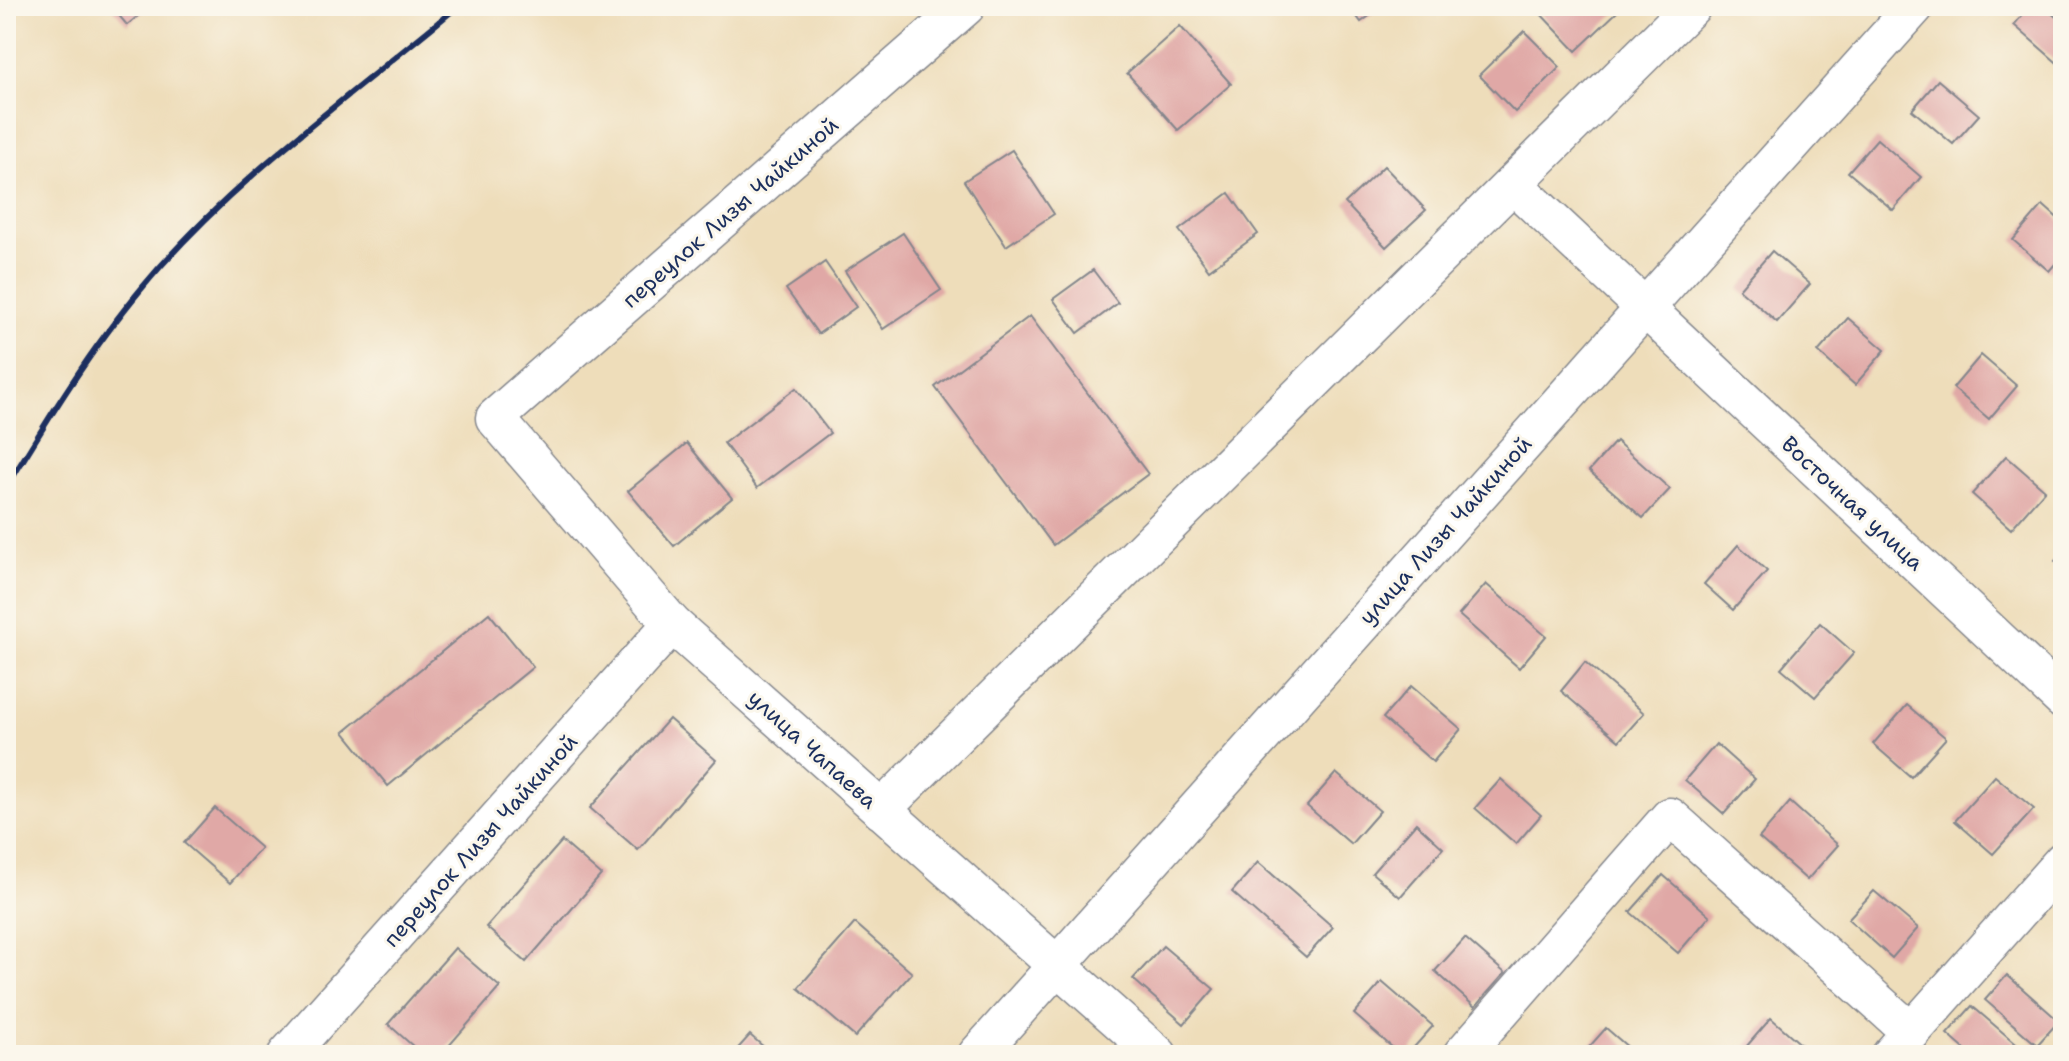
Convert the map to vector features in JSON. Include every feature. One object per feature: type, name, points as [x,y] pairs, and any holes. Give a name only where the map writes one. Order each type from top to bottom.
[{"type":"street","points":[[881,810],[1692,6]]},
{"type":"street","name":"улица Лизы Чайкиной","points":[[977,1055],[1915,6]]},
{"type":"street","name":"переулок Лизы Чайкиной","points":[[495,418],[942,13]]},
{"type":"street","name":"Восточная улица","points":[[1514,185],[2063,700]]},
{"type":"street","name":"улица Чапаева","points":[[495,418],[672,624],[1158,1055]]},
{"type":"street","name":"переулок Лизы Чайкиной","points":[[287,1055],[672,624]]},
{"type":"street","points":[[1462,1055],[1670,817],[1901,1043],[2063,861]]},
{"type":"building","points":[[111,6],[150,6],[127,25]]},
{"type":"building","points":[[1349,6],[1383,6],[1361,22]]},
{"type":"building","points":[[1543,6],[1613,6],[1618,11],[1576,51],[1538,11]]},
{"type":"building","points":[[2030,6],[2043,6],[2063,23],[2063,68],[2014,25]]},
{"type":"building","points":[[1180,26],[1231,84],[1178,130],[1127,73]]},
{"type":"building","points":[[1524,31],[1560,67],[1515,112],[1479,75]]},
{"type":"building","points":[[1938,80],[1979,115],[1953,144],[1912,110]]},
{"type":"building","points":[[1877,139],[1921,177],[1893,210],[1848,172]]},
{"type":"building","points":[[1012,150],[1054,214],[1006,246],[964,181]]},
{"type":"building","points":[[1384,166],[1426,210],[1386,247],[1345,203]]},
{"type":"building","points":[[1229,193],[1258,234],[1209,270],[1179,230]]},
{"type":"building","points":[[2043,205],[2063,223],[2063,255],[2049,271],[2013,240]]},
{"type":"building","points":[[903,233],[941,290],[883,329],[845,271]]},
{"type":"building","points":[[1772,251],[1810,284],[1777,322],[1739,289]]},
{"type":"building","points":[[825,262],[856,307],[818,334],[786,289]]},
{"type":"building","points":[[1093,270],[1118,303],[1078,333],[1053,299]]},
{"type":"building","points":[[1030,316],[1148,474],[1053,545],[935,387]]},
{"type":"building","points":[[1848,318],[1885,350],[1855,385],[1818,352]]},
{"type":"building","points":[[1981,355],[2017,386],[1989,419],[1953,388]]},
{"type":"building","points":[[796,388],[830,433],[757,488],[724,443]]},
{"type":"building","points":[[1616,441],[1670,489],[1643,518],[1589,471]]},
{"type":"building","points":[[687,443],[732,498],[674,546],[628,491]]},
{"type":"building","points":[[2006,456],[2045,490],[2011,529],[1972,494]]},
{"type":"building","points":[[1738,545],[1767,571],[1733,610],[1704,584]]},
{"type":"building","points":[[2063,552],[2063,568],[2055,561]]},
{"type":"building","points":[[1486,584],[1546,636],[1519,668],[1459,615]]},
{"type":"building","points":[[489,613],[533,667],[388,786],[344,732]]},
{"type":"building","points":[[1820,623],[1854,653],[1815,697],[1781,668]]},
{"type":"building","points":[[1585,662],[1644,713],[1619,741],[1561,691]]},
{"type":"building","points":[[1411,686],[1461,729],[1433,762],[1383,718]]},
{"type":"building","points":[[1907,705],[1946,738],[1911,777],[1873,744]]},
{"type":"building","points":[[669,719],[716,760],[638,850],[590,808]]},
{"type":"building","points":[[1716,744],[1755,779],[1724,814],[1685,780]]},
{"type":"building","points":[[1336,773],[1380,811],[1351,844],[1307,806]]},
{"type":"building","points":[[1995,776],[2034,809],[1993,854],[1955,821]]},
{"type":"building","points":[[1501,779],[1541,815],[1516,844],[1475,808]]},
{"type":"building","points":[[1790,802],[1838,845],[1807,880],[1759,838]]},
{"type":"building","points":[[215,808],[261,848],[230,883],[184,843]]},
{"type":"building","points":[[1416,823],[1443,848],[1400,897],[1372,873]]},
{"type":"building","points":[[562,841],[601,875],[526,962],[486,927]]},
{"type":"building","points":[[1258,862],[1333,927],[1306,957],[1232,892]]},
{"type":"building","points":[[1663,875],[1710,916],[1678,953],[1630,912]]},
{"type":"building","points":[[1874,891],[1918,928],[1892,958],[1848,919]]},
{"type":"building","points":[[855,923],[912,973],[855,1037],[798,988]]},
{"type":"building","points":[[1465,938],[1505,973],[1475,1007],[1435,971]]},
{"type":"building","points":[[1163,946],[1214,989],[1184,1024],[1133,979]]},
{"type":"building","points":[[455,948],[500,987],[441,1055],[423,1055],[388,1024]]},
{"type":"building","points":[[2007,975],[2059,1021],[2037,1045],[1985,1000]]},
{"type":"building","points":[[1382,982],[1433,1026],[1407,1055],[1401,1055],[1354,1014]]},
{"type":"building","points":[[1972,1006],[2029,1055],[1971,1055],[1947,1034]]},
{"type":"building","points":[[1771,1018],[1813,1055],[1755,1055],[1746,1047]]},
{"type":"building","points":[[1606,1028],[1637,1055],[1582,1055]]},
{"type":"building","points":[[750,1035],[773,1055],[732,1055]]},
{"type":"railway","points":[[6,488],[87,360],[142,288],[177,249],[253,175],[458,6]]}]
